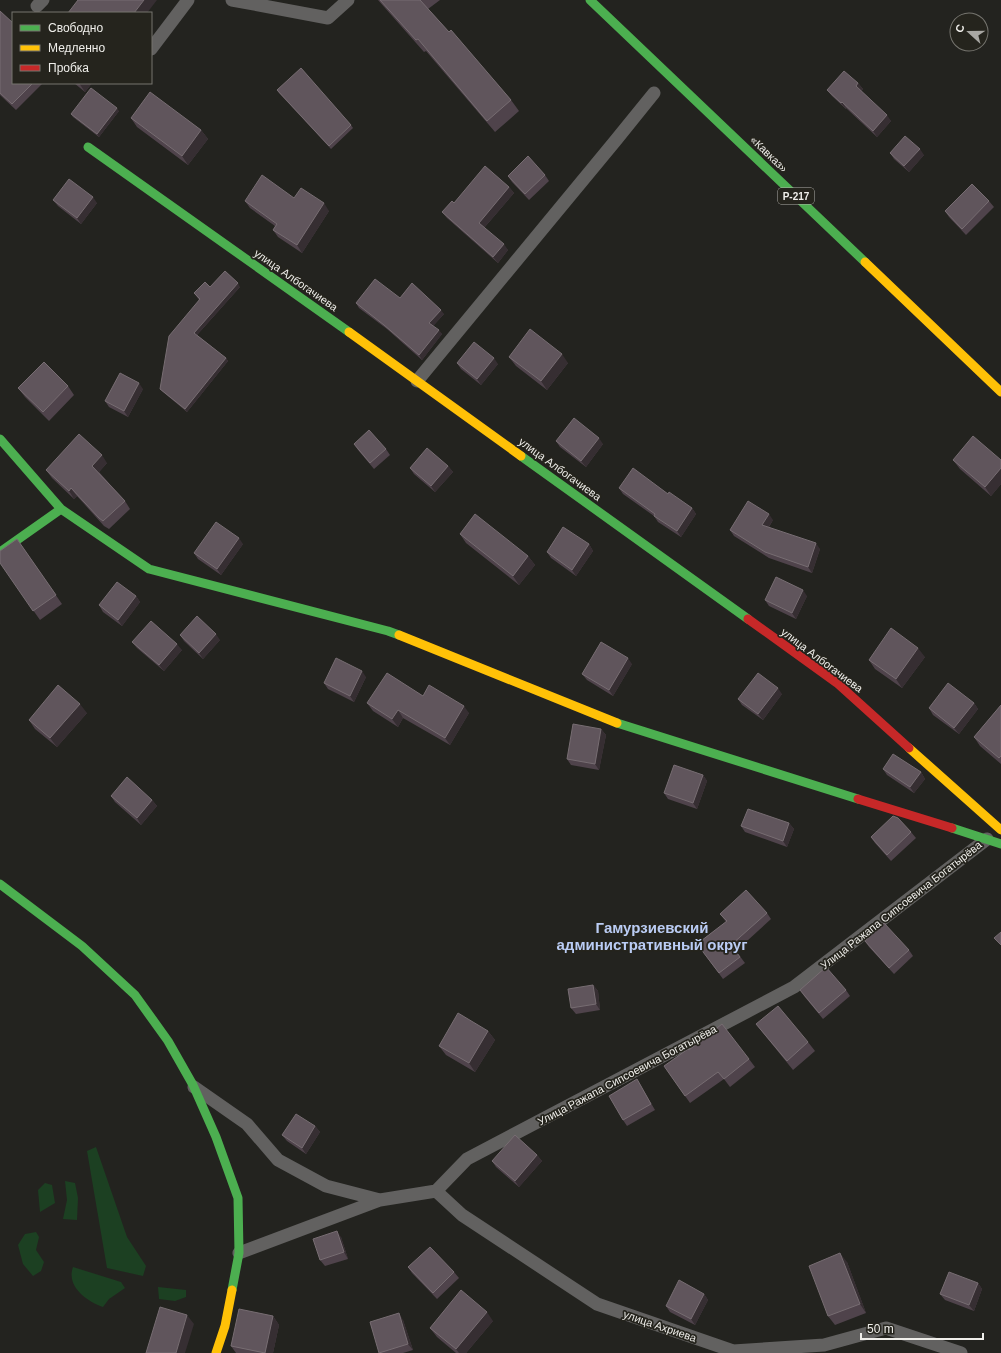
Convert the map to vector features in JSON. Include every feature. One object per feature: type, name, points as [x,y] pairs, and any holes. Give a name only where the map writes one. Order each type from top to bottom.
[{"type":"main road","name":"«Кавказ»","points":[[590,0],[1001,392]]},
{"type":"main road","name":"улица Албогачиева","points":[[88,147],[417,381],[837,684],[1001,830]]},
{"type":"main road","points":[[0,439],[61,509],[148,569],[388,631],[611,721],[987,838],[1001,844]]},
{"type":"main road","points":[[0,552],[61,509]]},
{"type":"main road","points":[[0,884],[82,946],[135,995],[168,1041],[193,1086],[216,1137],[238,1198],[239,1253],[225,1326],[216,1353]]},
{"type":"street","points":[[152,48],[188,0]]},
{"type":"street","points":[[232,0],[328,18],[348,0]]},
{"type":"street","points":[[417,381],[654,92]]},
{"type":"street","name":"Улица Ражапа Сипсоевича Богатырёва","points":[[436,1191],[467,1159],[794,988],[987,838]]},
{"type":"street","points":[[193,1086],[247,1124],[278,1160],[326,1186],[380,1200]]},
{"type":"street","points":[[239,1253],[380,1200],[436,1191]]},
{"type":"street","name":"улица Ахриева","points":[[436,1191],[462,1216],[597,1304],[733,1352],[824,1345],[886,1328],[961,1353]]},
{"type":"green space","points":[[96,1147],[127,1237],[146,1266],[143,1276],[107,1268],[87,1151]]},
{"type":"green space","points":[[65,1181],[75,1183],[78,1198],[77,1220],[63,1219],[67,1200]]},
{"type":"green space","points":[[45,1183],[52,1185],[55,1203],[40,1212],[38,1190]]},
{"type":"green space","points":[[36,1232],[39,1237],[36,1250],[44,1262],[41,1271],[33,1276],[23,1264],[18,1245],[25,1234]]},
{"type":"green space","points":[[73,1267],[121,1282],[125,1288],[109,1299],[103,1307],[90,1301],[79,1292],[72,1280]]},
{"type":"green space","points":[[158,1287],[186,1290],[186,1297],[175,1301],[159,1299]]},
{"type":"building","points":[[78,0],[144,0],[135,12],[69,12]]},
{"type":"building","points":[[380,0],[420,0],[449,32],[451,30],[511,100],[487,121],[418,39],[416,40]]},
{"type":"building","points":[[0,11],[12,22],[12,84],[32,84],[12,104],[0,93]]},
{"type":"building","points":[[301,68],[351,125],[329,146],[277,90]]},
{"type":"building","points":[[844,71],[858,83],[856,86],[887,115],[873,131],[827,90]]},
{"type":"building","points":[[91,88],[117,108],[97,134],[71,114]]},
{"type":"building","points":[[150,92],[201,130],[182,156],[131,118]]},
{"type":"building","points":[[905,136],[920,149],[904,166],[890,153]]},
{"type":"building","points":[[528,156],[545,175],[525,194],[508,176]]},
{"type":"building","points":[[485,166],[509,187],[479,223],[504,244],[493,257],[442,212],[452,201],[454,203]]},
{"type":"building","points":[[262,175],[294,198],[301,188],[324,203],[297,245],[273,230],[277,224],[245,201]]},
{"type":"building","points":[[69,179],[93,197],[77,218],[53,200]]},
{"type":"building","points":[[972,184],[989,201],[962,229],[945,211]]},
{"type":"building","points":[[225,271],[238,283],[194,333],[226,358],[185,409],[160,389],[169,336],[200,299],[194,293],[205,282],[210,287]]},
{"type":"building","points":[[375,279],[400,298],[412,283],[441,310],[429,323],[439,330],[419,355],[356,303]]},
{"type":"building","points":[[530,329],[562,354],[541,381],[509,357]]},
{"type":"building","points":[[474,342],[494,358],[477,379],[457,363]]},
{"type":"building","points":[[44,362],[68,386],[43,412],[18,388]]},
{"type":"building","points":[[120,373],[139,383],[124,411],[105,401]]},
{"type":"building","points":[[574,418],[599,438],[581,461],[556,441]]},
{"type":"building","points":[[369,430],[386,449],[370,463],[354,444]]},
{"type":"building","points":[[79,434],[102,455],[92,466],[125,501],[103,521],[71,488],[69,491],[46,470]]},
{"type":"building","points":[[973,436],[1001,460],[1001,468],[985,487],[953,460]]},
{"type":"building","points":[[427,448],[448,466],[431,486],[410,468]]},
{"type":"building","points":[[633,468],[668,494],[669,492],[692,508],[677,531],[654,516],[655,514],[619,488]]},
{"type":"building","points":[[748,501],[769,514],[762,525],[816,543],[808,567],[765,552],[730,530]]},
{"type":"building","points":[[475,514],[528,556],[513,576],[460,534]]},
{"type":"building","points":[[216,522],[239,538],[217,569],[194,553]]},
{"type":"building","points":[[563,527],[589,544],[572,570],[547,552]]},
{"type":"building","points":[[17,539],[56,595],[33,611],[0,563],[0,551]]},
{"type":"building","points":[[776,577],[803,590],[792,613],[765,600]]},
{"type":"building","points":[[117,582],[136,596],[118,620],[99,605]]},
{"type":"building","points":[[197,616],[216,634],[199,653],[180,635]]},
{"type":"building","points":[[151,621],[177,644],[159,665],[132,642]]},
{"type":"building","points":[[891,628],[918,648],[896,679],[869,660]]},
{"type":"building","points":[[601,642],[628,658],[609,690],[582,674]]},
{"type":"building","points":[[336,658],[362,671],[350,696],[324,683]]},
{"type":"building","points":[[387,673],[423,696],[429,685],[464,706],[445,738],[398,710],[392,719],[367,703]]},
{"type":"building","points":[[758,673],[778,688],[758,714],[738,699]]},
{"type":"building","points":[[948,683],[974,703],[954,728],[929,708]]},
{"type":"building","points":[[58,685],[80,704],[50,738],[29,720]]},
{"type":"building","points":[[1001,705],[1001,756],[999,758],[974,737]]},
{"type":"building","points":[[573,724],[601,729],[595,764],[567,759]]},
{"type":"building","points":[[893,754],[921,772],[910,787],[883,769]]},
{"type":"building","points":[[674,765],[703,775],[693,803],[664,793]]},
{"type":"building","points":[[127,777],[152,800],[137,818],[111,796]]},
{"type":"building","points":[[748,809],[789,823],[783,841],[741,826]]},
{"type":"building","points":[[893,816],[898,818],[911,832],[887,855],[871,837]]},
{"type":"building","points":[[746,890],[767,913],[731,945],[740,957],[719,973],[697,944],[727,921],[720,914]]},
{"type":"building","points":[[884,923],[909,950],[889,968],[865,941]]},
{"type":"building","points":[[1001,932],[1001,945],[994,938]]},
{"type":"building","points":[[826,967],[846,990],[819,1013],[800,990]]},
{"type":"building","points":[[593,985],[596,1004],[571,1008],[568,989]]},
{"type":"building","points":[[778,1006],[808,1042],[787,1061],[756,1024]]},
{"type":"building","points":[[458,1013],[488,1031],[469,1063],[439,1046]]},
{"type":"building","points":[[722,1024],[749,1059],[724,1079],[718,1072],[685,1096],[664,1066],[688,1049],[689,1050]]},
{"type":"building","points":[[637,1079],[651,1104],[623,1120],[609,1096]]},
{"type":"building","points":[[296,1114],[315,1126],[302,1148],[282,1135]]},
{"type":"building","points":[[515,1135],[537,1155],[515,1181],[492,1161]]},
{"type":"building","points":[[337,1231],[344,1252],[320,1260],[313,1239]]},
{"type":"building","points":[[430,1247],[454,1272],[433,1293],[408,1267]]},
{"type":"building","points":[[840,1253],[860,1304],[828,1316],[809,1266]]},
{"type":"building","points":[[949,1272],[978,1283],[969,1305],[940,1294]]},
{"type":"building","points":[[679,1280],[704,1294],[691,1319],[666,1306]]},
{"type":"building","points":[[461,1290],[487,1312],[456,1349],[430,1328]]},
{"type":"building","points":[[160,1307],[187,1315],[176,1353],[146,1353]]},
{"type":"building","points":[[239,1309],[273,1316],[265,1353],[231,1346]]},
{"type":"building","points":[[399,1313],[408,1344],[379,1353],[370,1322]]},
{"type":"traffic: fast","points":[[590,0],[865,262]]},
{"type":"traffic: fast","points":[[88,147],[349,332]]},
{"type":"traffic: fast","points":[[0,439],[61,509],[0,552]]},
{"type":"traffic: fast","points":[[521,456],[748,619]]},
{"type":"traffic: fast","points":[[61,509],[149,569],[399,635]]},
{"type":"traffic: fast","points":[[617,723],[858,799]]},
{"type":"traffic: fast","points":[[952,828],[1001,844]]},
{"type":"traffic: fast","points":[[0,884],[82,946],[135,995],[168,1041],[193,1085],[216,1137],[238,1198],[239,1253],[232,1290]]},
{"type":"traffic: slow","points":[[865,262],[1001,392]]},
{"type":"traffic: slow","points":[[349,332],[521,456]]},
{"type":"traffic: slow","points":[[399,635],[617,723]]},
{"type":"traffic: slow","points":[[909,748],[1001,830]]},
{"type":"traffic: slow","points":[[216,1353],[225,1326],[232,1290]]},
{"type":"traffic: jam","points":[[748,619],[837,683],[909,748]]},
{"type":"traffic: jam","points":[[858,799],[952,828]]},
{"type":"district","name":"Гамурзиевский административный округ","points":[[652,936]]}]
